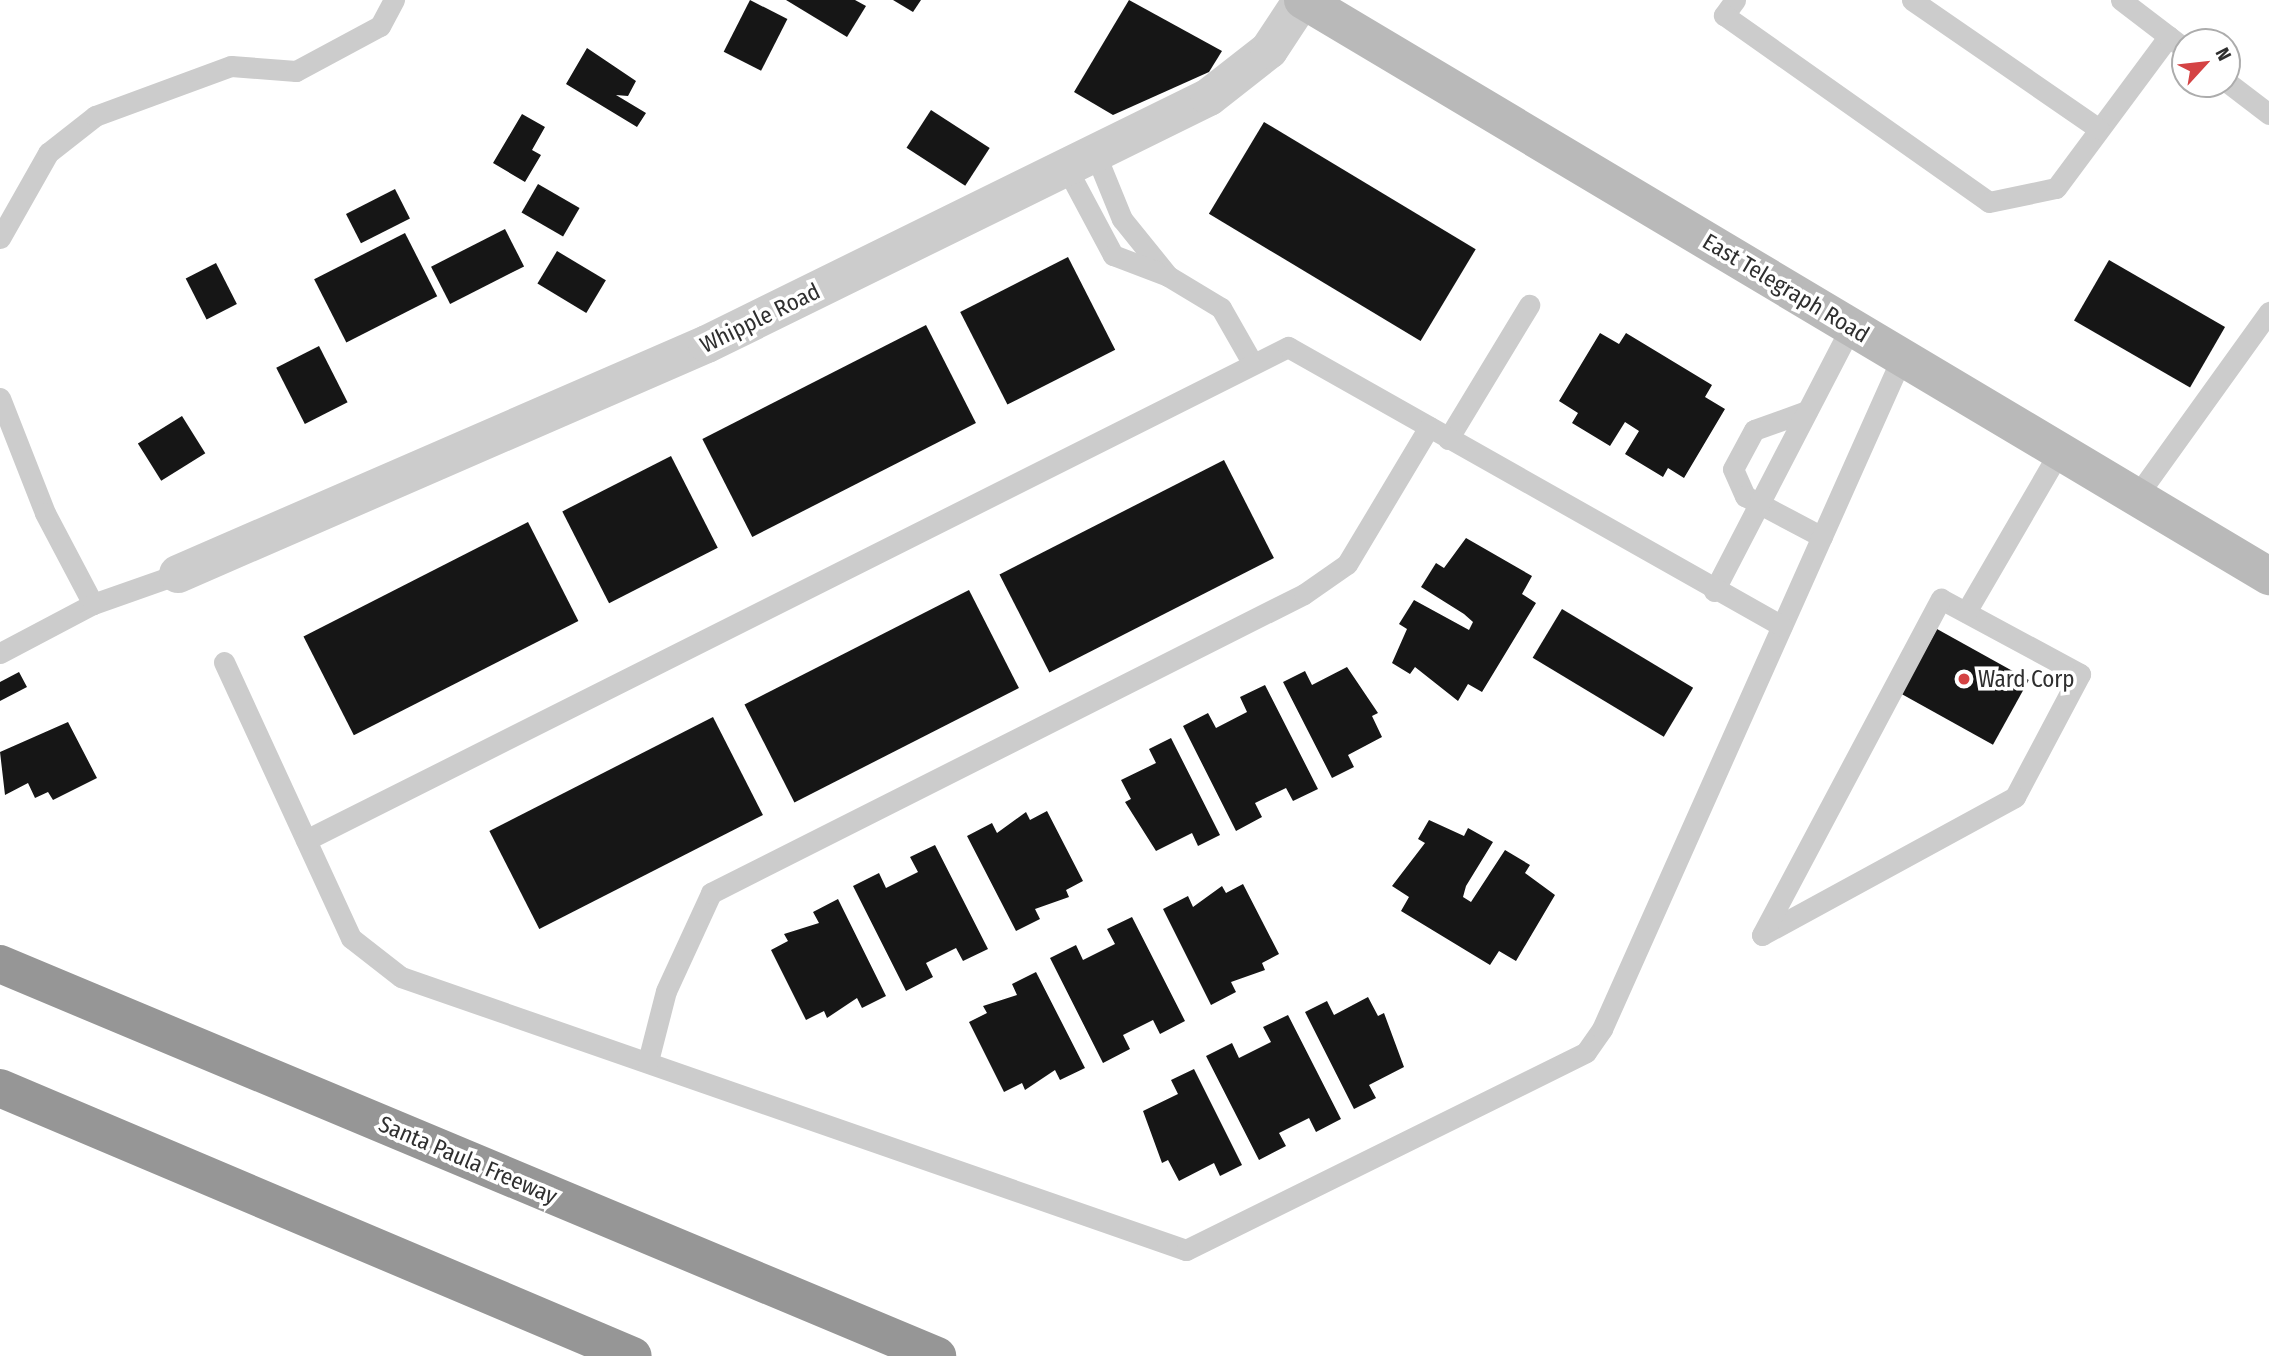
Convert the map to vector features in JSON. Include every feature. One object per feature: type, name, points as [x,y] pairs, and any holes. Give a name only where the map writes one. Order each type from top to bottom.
[{"type":"highway","name":"Santa Paula Freeway","points":[[0,964],[937,1356]]},
{"type":"highway","points":[[0,1088],[633,1356]]},
{"type":"main road","name":"East Telegraph Road","points":[[1302,0],[2269,576]]},
{"type":"street","name":"Whipple Road","points":[[178,574],[707,344],[1080,160],[1240,75],[1269,50],[1302,0]]},
{"type":"lane","points":[[0,238],[48,153],[95,116],[231,66],[296,71],[380,26],[394,0]]},
{"type":"lane","points":[[1735,0],[1724,15],[1989,202],[2056,188],[2099,129],[2171,50]]},
{"type":"lane","points":[[1912,0],[2099,129]]},
{"type":"lane","points":[[2121,0],[2171,38]]},
{"type":"lane","points":[[2241,93],[2269,114]]},
{"type":"lane","points":[[1080,160],[1113,255],[1168,276],[1221,308],[1253,364]]},
{"type":"lane","points":[[1080,160],[1122,219],[1168,276]]},
{"type":"lane","points":[[1448,439],[1529,306]]},
{"type":"lane","points":[[2136,497],[2214,380],[2269,312]]},
{"type":"lane","points":[[1714,592],[1851,327]]},
{"type":"lane","points":[[306,840],[1288,347],[1714,592],[1782,626]]},
{"type":"lane","points":[[224,662],[351,938],[384,966],[1186,1250],[1586,1052],[1602,1029],[1902,357]]},
{"type":"lane","points":[[0,398],[45,513],[93,604]]},
{"type":"lane","points":[[1807,411],[1754,430],[1733,469],[1738,487],[1759,504],[1822,537]]},
{"type":"lane","points":[[648,1060],[666,991],[711,893],[1304,594],[1347,564],[1429,427]]},
{"type":"lane","points":[[1966,612],[2059,452]]},
{"type":"lane","points":[[0,653],[93,604],[178,574]]},
{"type":"lane","points":[[1941,599],[1966,612],[2080,674],[2015,797],[1762,935],[1941,599]]},
{"type":"building","points":[[750,0],[787,19],[761,71],[724,52]]},
{"type":"building","points":[[786,0],[855,0],[866,6],[847,37]]},
{"type":"building","points":[[893,0],[921,0],[913,12]]},
{"type":"building","points":[[1129,0],[1222,51],[1209,72],[1113,115],[1074,92]]},
{"type":"building","points":[[587,48],[636,81],[628,96],[616,95],[646,113],[637,127],[566,84]]},
{"type":"building","points":[[931,110],[990,148],[965,186],[906,148]]},
{"type":"building","points":[[522,114],[545,127],[532,150],[541,155],[525,182],[493,163]]},
{"type":"building","points":[[1264,122],[1476,249],[1421,341],[1209,214]]},
{"type":"building","points":[[538,184],[580,208],[563,237],[522,213]]},
{"type":"building","points":[[395,189],[410,218],[361,243],[346,214]]},
{"type":"building","points":[[505,229],[524,266],[450,304],[431,267]]},
{"type":"building","points":[[405,233],[437,296],[346,343],[314,279]]},
{"type":"building","points":[[557,251],[606,280],[586,313],[537,284]]},
{"type":"building","points":[[1068,257],[1115,350],[1007,405],[960,312]]},
{"type":"building","points":[[2109,260],[2225,327],[2190,388],[2074,321]]},
{"type":"building","points":[[216,263],[237,304],[207,319],[186,278]]},
{"type":"building","points":[[926,325],[976,423],[752,537],[702,439]]},
{"type":"building","points":[[1600,333],[1619,344],[1626,333],[1712,385],[1705,397],[1725,409],[1684,478],[1668,468],[1663,477],[1625,454],[1639,431],[1625,422],[1610,446],[1572,423],[1578,413],[1559,401]]},
{"type":"building","points":[[319,346],[348,402],[305,424],[276,368]]},
{"type":"building","points":[[182,416],[205,453],[161,481],[138,444]]},
{"type":"building","points":[[671,456],[718,548],[609,603],[562,511]]},
{"type":"building","points":[[1224,460],[1274,558],[1049,672],[999,574]]},
{"type":"building","points":[[528,522],[578,621],[354,735],[303,636]]},
{"type":"building","points":[[1466,538],[1532,576],[1522,594],[1536,603],[1482,692],[1468,684],[1458,701],[1415,667],[1410,674],[1392,663],[1407,629],[1399,624],[1414,600],[1469,630],[1473,622],[1421,587],[1436,563],[1444,568]]},
{"type":"building","points":[[969,590],[1019,688],[794,802],[744,704]]},
{"type":"building","points":[[1562,609],[1693,688],[1664,737],[1533,658]]},
{"type":"building","points":[[1937,629],[2029,680],[1993,745],[1901,694]]},
{"type":"building","points":[[1347,667],[1378,713],[1372,716],[1382,737],[1348,755],[1354,767],[1332,778],[1283,682],[1305,671],[1312,685]]},
{"type":"building","points":[[19,672],[27,687],[0,701],[0,682]]},
{"type":"building","points":[[1265,685],[1318,789],[1293,801],[1286,788],[1255,803],[1262,817],[1236,831],[1183,726],[1208,713],[1216,728],[1247,712],[1240,697]]},
{"type":"building","points":[[713,717],[763,815],[539,929],[489,831]]},
{"type":"building","points":[[68,722],[97,778],[53,800],[48,792],[35,798],[28,783],[5,795],[0,752]]},
{"type":"building","points":[[1171,738],[1220,835],[1198,846],[1192,833],[1156,851],[1125,802],[1131,799],[1121,780],[1156,763],[1149,749]]},
{"type":"building","points":[[1047,811],[1083,881],[1066,890],[1069,897],[1035,909],[1040,919],[1016,931],[967,836],[992,823],[997,833],[1026,812],[1030,820]]},
{"type":"building","points":[[1429,820],[1464,836],[1468,828],[1493,842],[1466,886],[1463,897],[1471,902],[1505,850],[1530,865],[1525,873],[1555,895],[1516,961],[1499,951],[1490,965],[1401,911],[1409,897],[1392,886],[1425,843],[1418,839]]},
{"type":"building","points":[[935,845],[988,949],[963,961],[956,948],[926,963],[933,977],[906,991],[853,886],[879,873],[886,888],[918,872],[910,857]]},
{"type":"building","points":[[1243,884],[1279,954],[1262,963],[1265,970],[1231,982],[1236,992],[1211,1005],[1163,909],[1188,896],[1193,907],[1222,886],[1226,893]]},
{"type":"building","points":[[838,899],[886,996],[862,1008],[857,998],[827,1018],[824,1011],[806,1020],[771,950],[788,941],[784,934],[819,923],[813,912]]},
{"type":"building","points":[[1132,917],[1185,1021],[1160,1034],[1153,1020],[1123,1035],[1130,1049],[1103,1063],[1050,958],[1076,945],[1083,960],[1115,944],[1107,929]]},
{"type":"building","points":[[1036,972],[1085,1068],[1060,1080],[1055,1070],[1025,1090],[1022,1083],[1004,1092],[969,1022],[987,1013],[983,1006],[1017,995],[1012,984]]},
{"type":"building","points":[[1368,997],[1378,1016],[1384,1013],[1404,1067],[1369,1085],[1376,1098],[1354,1109],[1305,1012],[1327,1001],[1334,1015]]},
{"type":"building","points":[[1288,1015],[1341,1119],[1316,1132],[1309,1118],[1279,1133],[1286,1146],[1259,1160],[1206,1056],[1232,1043],[1239,1058],[1271,1042],[1263,1027]]},
{"type":"building","points":[[1194,1069],[1242,1165],[1220,1176],[1214,1163],[1179,1181],[1168,1160],[1162,1163],[1143,1111],[1178,1094],[1171,1080]]},
{"type":"place","name":"Ward Corp","points":[[1964,679]]}]
